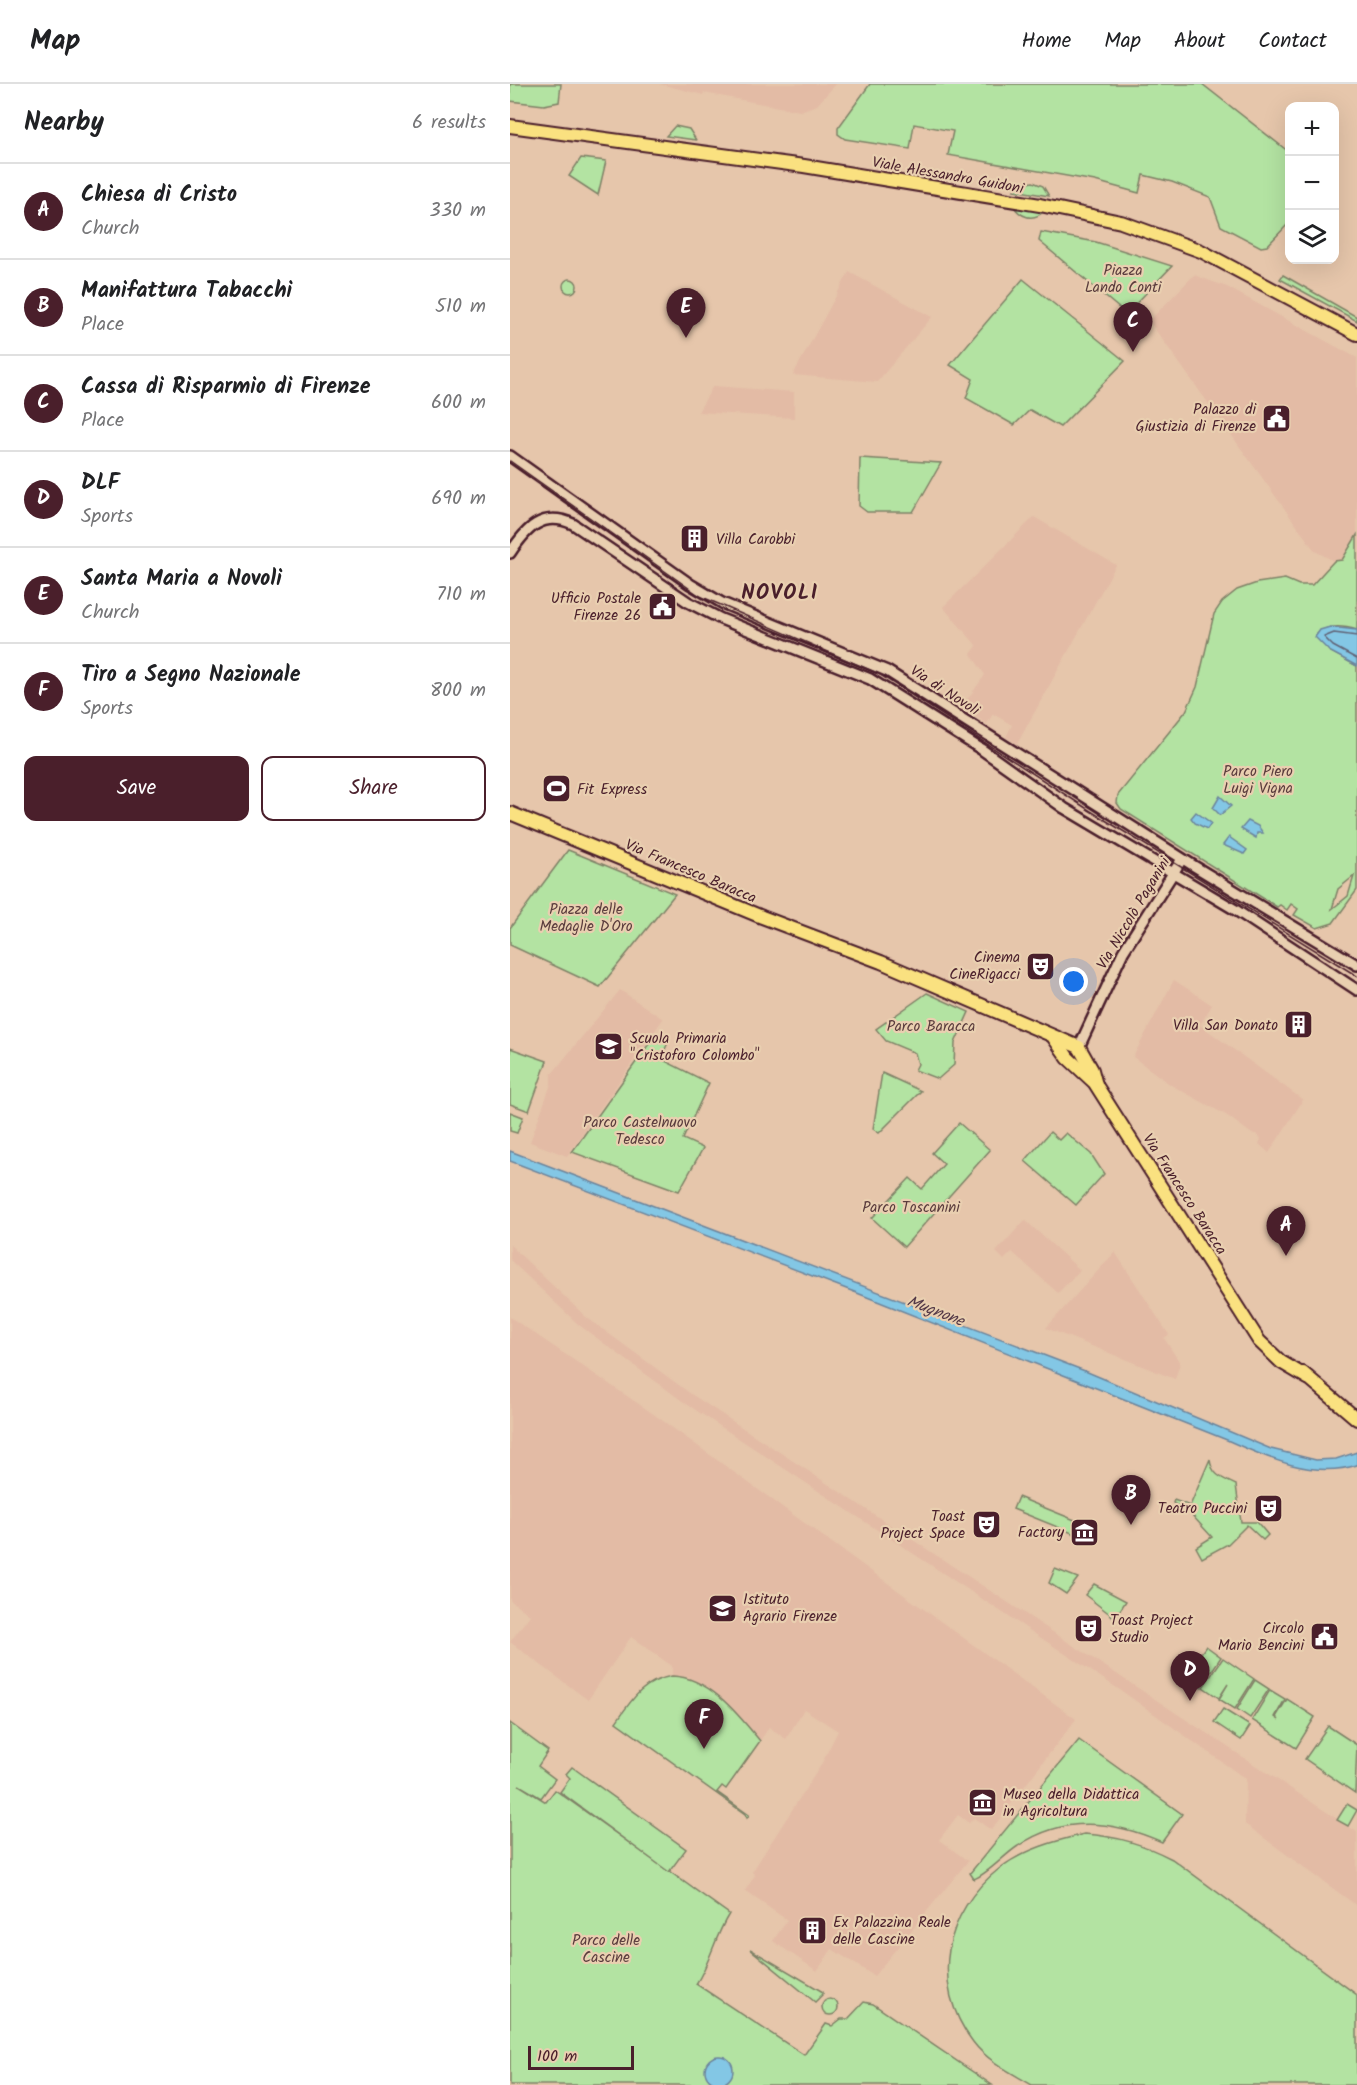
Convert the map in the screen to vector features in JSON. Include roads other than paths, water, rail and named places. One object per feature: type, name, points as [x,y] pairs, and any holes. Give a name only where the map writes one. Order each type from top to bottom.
[{"type":"main road","name":"Viale Alessandro Guidoni","points":[[510,119],[890,172],[1121,214],[1205,244],[1357,325]]},
{"type":"main road","name":"Viale Alessandro Guidoni","points":[[510,126],[804,166],[1051,207],[1121,222],[1210,256],[1357,334]]},
{"type":"main road","name":"Via Francesco Baracca","points":[[511,813],[858,956],[880,962],[888,968],[1057,1041],[1071,1051],[1079,1047],[1092,1070],[1096,1085]]},
{"type":"main road","name":"Via Francesco Baracca","points":[[1057,1041],[1068,1058],[1096,1085],[1248,1320],[1308,1378],[1357,1419]]},
{"type":"street","name":"Via di Novoli","points":[[510,456],[722,603],[887,671],[1182,859],[1357,965]]},
{"type":"street","name":"Via di Novoli","points":[[510,553],[524,532],[534,523],[548,519],[562,520],[577,526],[676,595],[706,612],[870,679],[981,749],[1062,807],[1251,919],[1357,990]]},
{"type":"street","name":"Via Niccolò Paganini","points":[[1079,1047],[1123,952],[1182,859]]},
{"type":"water","points":[[1330,627],[1357,630],[1357,666],[1329,651],[1315,637],[1320,630]]},
{"type":"water","points":[[1220,796],[1231,806],[1220,815],[1213,808]]},
{"type":"water","points":[[1196,812],[1211,823],[1207,829],[1195,823],[1191,818]]},
{"type":"water","points":[[1248,821],[1258,826],[1263,833],[1257,833],[1256,838],[1241,829]]},
{"type":"water","points":[[1229,837],[1247,850],[1244,854],[1223,845]]},
{"type":"water","points":[[510,1151],[1085,1371],[1271,1449],[1316,1460],[1336,1459],[1357,1452],[1357,1465],[1324,1470],[1274,1460],[857,1293],[510,1161]]},
{"type":"water","points":[[719,2056],[729,2060],[733,2070],[729,2080],[719,2084],[709,2080],[705,2070],[709,2060]]},
{"type":"tram line","points":[[510,461],[700,596],[879,674],[1089,810],[1357,976]]},
{"type":"place","name":"Santa Maria a Novoli","points":[[686,338]]},
{"type":"place","name":"Cassa di Risparmio di Firenze","points":[[1133,352]]},
{"type":"place","name":"Palazzo di Giustizia di Firenze","points":[[1277,418]]},
{"type":"place","name":"Villa Carobbi","points":[[695,539]]},
{"type":"place","name":"Ufficio Postale Firenze 26","points":[[662,607]]},
{"type":"place","name":"Fit Express","points":[[556,789]]},
{"type":"place","name":"Cinema CineRigacci","points":[[1041,966]]},
{"type":"place","name":"Villa San Donato","points":[[1299,1025]]},
{"type":"place","name":"Scuola Primaria \"Cristoforo Colombo\"","points":[[609,1047]]},
{"type":"place","name":"Chiesa di Cristo","points":[[1286,1256]]},
{"type":"place","name":"Teatro Puccini","points":[[1268,1508]]},
{"type":"place","name":"Toast Project Space","points":[[986,1525]]},
{"type":"place","name":"Manifattura Tabacchi","points":[[1131,1525]]},
{"type":"place","name":"Factory","points":[[1085,1532]]},
{"type":"place","name":"Istituto Agrario Firenze","points":[[722,1608]]},
{"type":"place","name":"Toast Project Studio","points":[[1089,1629]]},
{"type":"place","name":"Circolo Mario Bencini","points":[[1325,1637]]},
{"type":"place","name":"DLF","points":[[1190,1701]]},
{"type":"place","name":"Tiro a Segno Nazionale","points":[[704,1749]]},
{"type":"place","name":"Museo della Didattica in Agricoltura","points":[[982,1803]]},
{"type":"place","name":"Ex Palazzina Reale delle Cascine","points":[[812,1931]]},
{"type":"district","name":"NOVOLI","points":[[780,592]]},
{"type":"park label","name":"Piazza Lando Conti","points":[[1123,278]]},
{"type":"park label","name":"Parco Piero Luigi Vigna","points":[[1258,780]]},
{"type":"park label","name":"Piazza delle Medaglie D'Oro","points":[[586,918]]},
{"type":"park label","name":"Parco Baracca","points":[[931,1026]]},
{"type":"park label","name":"Parco Castelnuovo Tedesco","points":[[640,1130]]},
{"type":"park label","name":"Parco Toscanini","points":[[911,1207]]},
{"type":"park label","name":"Parco delle Cascine","points":[[606,1948]]},
{"type":"water label","name":"Mugnone","points":[[936,1310]]}]
